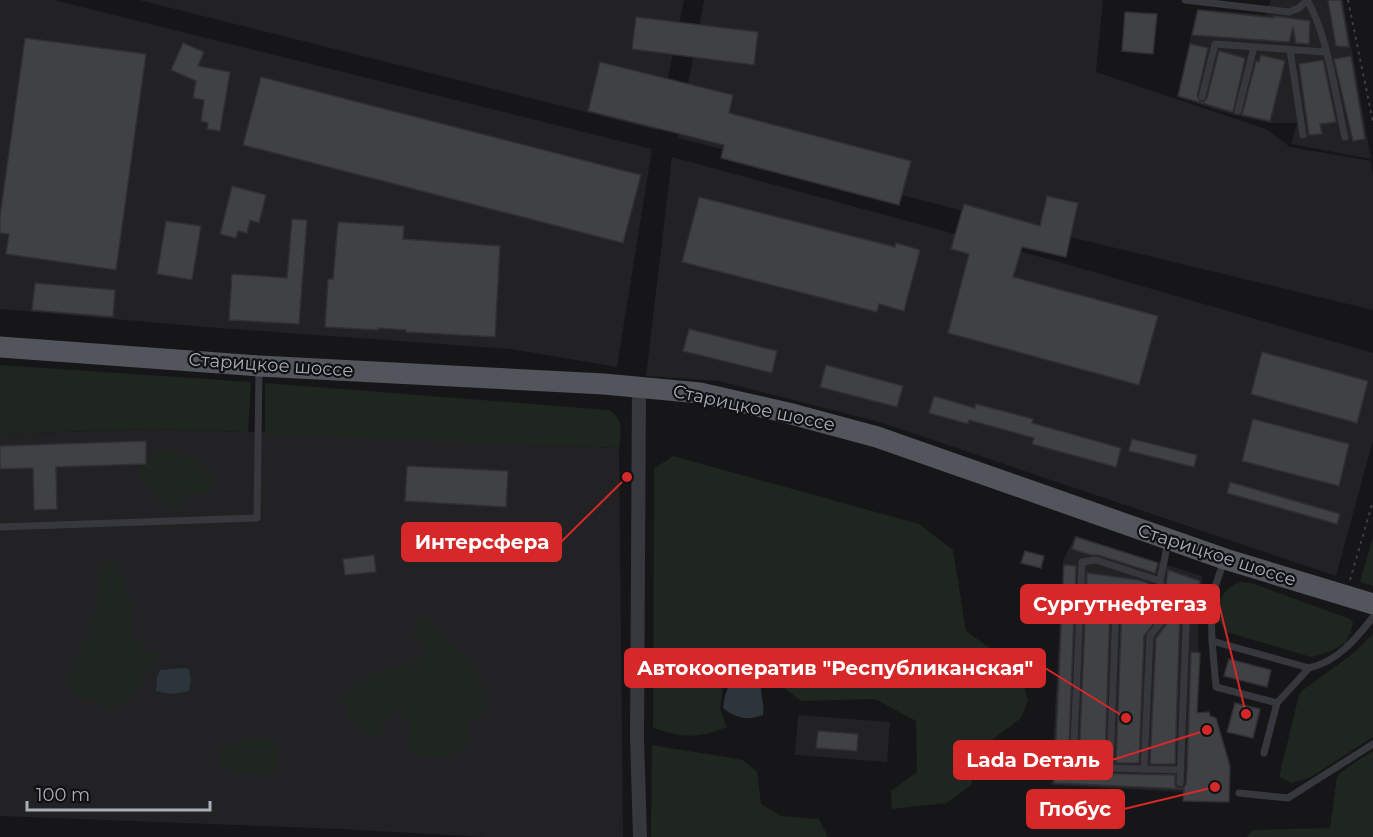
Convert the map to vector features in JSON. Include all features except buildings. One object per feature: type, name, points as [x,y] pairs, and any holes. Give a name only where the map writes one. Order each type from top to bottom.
[{"type":"main road","name":"Старицкое шоссе","points":[[0,346],[259,366],[639,386],[700,393],[788,413],[877,437],[1225,559],[1373,604]]},
{"type":"street","points":[[639,386],[637,738],[640,837]]},
{"type":"lane","points":[[1185,0],[1289,12],[1299,8],[1307,0],[1314,12],[1345,137]]},
{"type":"lane","points":[[1202,97],[1215,44],[1325,52]]},
{"type":"lane","points":[[1238,111],[1254,47]]},
{"type":"lane","points":[[1290,50],[1303,135]]},
{"type":"lane","points":[[0,527],[257,518],[259,366]]},
{"type":"lane","points":[[1144,769],[1150,636],[1161,622],[1163,597],[1160,581],[1168,539]]},
{"type":"lane","points":[[1225,559],[1211,598],[1210,625],[1216,687],[1277,703]]},
{"type":"lane","points":[[1160,581],[1095,560],[1082,562],[1073,767],[1181,771]]},
{"type":"lane","points":[[1163,597],[1181,597],[1187,602],[1180,783]]},
{"type":"lane","points":[[1110,768],[1116,605]]},
{"type":"lane","points":[[1212,640],[1309,668],[1325,664],[1340,654],[1356,639],[1373,617]]},
{"type":"lane","points":[[1264,753],[1277,703],[1309,668]]},
{"type":"lane","points":[[1239,793],[1288,798],[1373,744]]},
{"type":"path","points":[[1348,0],[1373,122]]},
{"type":"path","points":[[1347,597],[1351,573],[1373,501]]},
{"type":"shaded area","points":[[0,0],[54,0],[652,149],[617,367],[511,349],[205,327],[0,309]]},
{"type":"shaded area","points":[[139,0],[684,0],[657,130]]},
{"type":"shaded area","points":[[704,0],[1103,0],[1096,72],[1266,129],[1290,147],[1371,161],[1373,310],[995,219],[678,138]]},
{"type":"shaded area","points":[[1271,0],[1343,0],[1371,159],[1291,144],[1297,123],[1270,123],[1230,114],[1177,97],[1197,9],[1266,15]]},
{"type":"shaded area","points":[[672,157],[1059,262],[1373,353],[1373,440],[1336,576],[879,422],[719,381],[646,376]]},
{"type":"shaded area","points":[[0,365],[251,382],[248,432],[151,429],[0,434]]},
{"type":"shaded area","points":[[265,383],[609,410],[619,422],[621,431],[619,448],[265,434]]},
{"type":"shaded area","points":[[151,429],[619,448],[623,837],[484,837],[0,816],[0,434]]},
{"type":"shaded area","points":[[168,449],[201,464],[212,474],[208,493],[199,495],[183,489],[184,507],[162,503],[155,496],[150,485],[142,482],[137,469],[148,457]]},
{"type":"shaded area","points":[[673,456],[919,524],[953,550],[966,631],[1018,668],[1028,700],[1021,718],[979,750],[971,785],[947,803],[892,809],[891,791],[917,772],[916,721],[875,699],[801,701],[780,685],[769,660],[729,661],[720,709],[727,727],[707,734],[690,736],[653,728],[654,469]]},
{"type":"shaded area","points":[[1075,536],[1202,576],[1198,629],[1198,651],[1200,653],[1194,784],[1184,784],[1183,792],[1051,785],[1063,561]]},
{"type":"shaded area","points":[[1373,537],[1373,586],[1360,582]]},
{"type":"shaded area","points":[[113,562],[125,584],[132,607],[130,632],[142,650],[160,654],[130,699],[111,708],[72,693],[69,673],[88,640],[97,609],[101,564]]},
{"type":"shaded area","points":[[1242,582],[1254,584],[1350,619],[1353,622],[1351,632],[1345,643],[1331,651],[1311,657],[1227,632],[1218,619],[1219,604],[1227,590]]},
{"type":"shaded area","points":[[425,616],[440,630],[448,643],[465,655],[481,683],[489,704],[481,716],[468,723],[468,736],[463,750],[433,759],[411,752],[407,744],[412,725],[402,713],[390,707],[378,737],[358,728],[342,698],[354,686],[384,670],[401,668],[418,661],[427,648],[413,633]]},
{"type":"shaded area","points":[[1373,634],[1373,737],[1311,777],[1292,783],[1279,777],[1299,695],[1355,652]]},
{"type":"shaded area","points":[[189,669],[191,680],[189,691],[171,694],[156,691],[160,670]]},
{"type":"shaded area","points":[[733,674],[756,675],[762,682],[763,715],[742,718],[723,708]]},
{"type":"shaded area","points":[[798,715],[890,722],[887,762],[795,755]]},
{"type":"shaded area","points":[[258,737],[276,744],[278,763],[274,773],[255,775],[220,766],[219,750]]},
{"type":"shaded area","points":[[652,745],[743,760],[757,772],[761,804],[781,816],[819,819],[828,837],[651,837]]},
{"type":"shaded area","points":[[1373,751],[1373,837],[1247,837],[1252,830],[1330,828],[1337,776]]},
{"type":"place","name":"Интерсфера","points":[[627,477]]},
{"type":"place","name":"Сургутнефтегаз","points":[[1246,714]]},
{"type":"place","name":"Автокооператив \"Республиканская\"","points":[[1126,718]]},
{"type":"place","name":"Lada Dеталь","points":[[1207,730]]},
{"type":"place","name":"Глобус","points":[[1215,787]]}]
